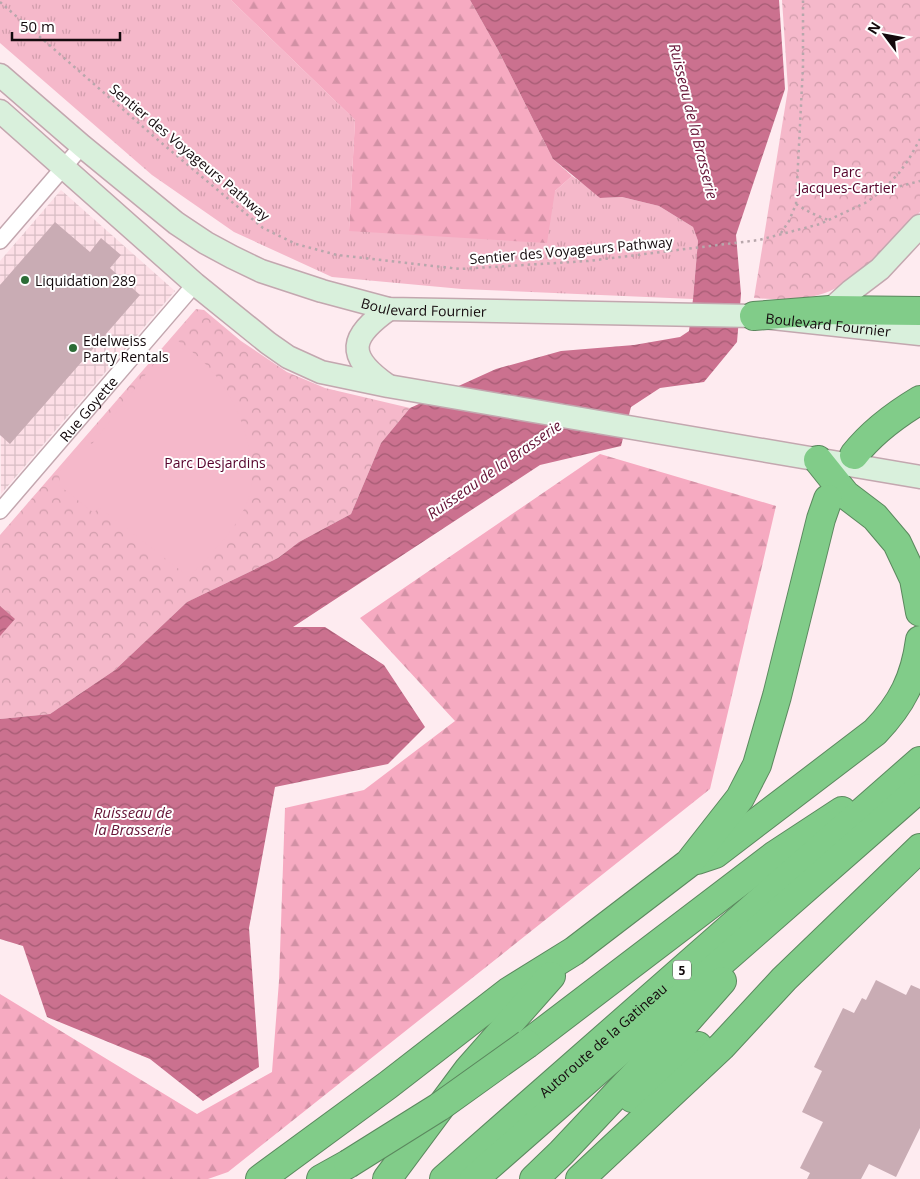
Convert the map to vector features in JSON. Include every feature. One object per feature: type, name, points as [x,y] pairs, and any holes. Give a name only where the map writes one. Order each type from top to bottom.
[{"type":"highway","points":[[754,316],[830,310],[920,311]]},
{"type":"highway","points":[[854,454],[875,432],[892,418],[920,400]]},
{"type":"highway","points":[[818,460],[846,495],[875,517],[897,543],[914,579],[920,612]]},
{"type":"highway","points":[[260,1179],[388,1085],[508,992],[574,951],[689,863],[740,798],[757,764],[778,696],[821,518],[828,499]]},
{"type":"highway","points":[[689,863],[715,854],[875,732],[898,704],[910,684],[920,640]]},
{"type":"highway","points":[[321,1179],[439,1107],[527,1044],[775,856],[920,760]]},
{"type":"highway","name":"Autoroute de la Gatineau","points":[[444,1179],[920,760]]},
{"type":"highway","name":"Autoroute de la Gatineau","points":[[474,1179],[920,788]]},
{"type":"highway","points":[[580,1179],[722,1046],[784,979],[920,848]]},
{"type":"highway","points":[[534,1179],[562,1153],[677,1032],[795,898]]},
{"type":"highway","points":[[387,1179],[468,1070],[574,951]]},
{"type":"highway","points":[[562,1153],[784,979]]},
{"type":"main road","name":"Boulevard Fournier","points":[[0,75],[82,146],[176,223],[232,257],[289,281],[388,308],[754,316],[920,334]]},
{"type":"main road","points":[[0,111],[242,324],[288,357],[321,372],[388,386],[920,477]]},
{"type":"main road","points":[[830,310],[880,269],[920,226]]},
{"type":"main road","points":[[388,308],[367,326],[360,336],[358,344],[358,353],[364,365],[372,375],[388,386]]},
{"type":"street","points":[[0,242],[82,146]]},
{"type":"street","name":"Rue Goyette","points":[[0,511],[195,284]]},
{"type":"path","points":[[781,233],[789,221],[796,204],[804,66],[803,0]]},
{"type":"path","name":"Sentier des Voyageurs Pathway","points":[[0,2],[158,140],[263,228],[296,244],[337,255],[460,269],[588,261],[767,238],[781,233],[804,229],[830,220],[867,202],[887,187],[909,159],[920,139]]},
{"type":"path","name":"Sentier des Voyageurs Pathway","points":[[887,187],[893,188],[920,181]]},
{"type":"path","points":[[796,204],[811,213],[830,220]]},
{"type":"shaded area","points":[[61,190],[175,291],[1,494],[0,261]]},
{"type":"green space","points":[[0,0],[231,0],[355,120],[349,231],[555,191],[572,176],[591,189],[600,198],[622,197],[659,206],[693,227],[698,241],[693,299],[462,289],[332,277],[234,232],[152,175],[0,43]]},
{"type":"green space","points":[[231,0],[470,0],[498,50],[553,159],[572,176],[555,191],[547,243],[349,231],[355,120]]},
{"type":"green space","name":"Parc Jacques-Cartier","points":[[782,0],[920,0],[920,212],[878,256],[842,285],[812,297],[754,298],[788,89]]},
{"type":"green space","name":"Parc Desjardins","points":[[196,309],[204,310],[241,341],[287,372],[325,388],[410,408],[381,443],[351,514],[299,542],[278,558],[187,602],[115,670],[50,714],[0,719],[0,535]]},
{"type":"green space","points":[[174,338],[202,360],[225,389],[241,421],[251,455],[251,490],[241,516],[220,544],[189,577],[99,507],[94,513],[60,486],[59,472],[84,439],[92,444]]},
{"type":"green space","points":[[600,454],[776,506],[710,789],[228,1172],[208,1179],[0,1179],[0,994],[197,1114],[272,1072],[279,981],[285,808],[364,790],[455,721],[360,618]]},
{"type":"water","name":"Ruisseau de la Brasserie","points":[[470,0],[779,0],[785,89],[736,235],[741,294],[737,342],[704,382],[660,388],[631,407],[621,446],[540,465],[293,627],[325,627],[384,665],[425,727],[388,764],[275,787],[249,928],[259,1067],[203,1101],[150,1059],[47,1017],[23,946],[0,939],[0,719],[50,714],[115,670],[187,602],[278,558],[299,542],[351,514],[381,443],[410,408],[496,369],[561,351],[634,345],[680,337],[689,331],[698,241],[693,227],[659,206],[622,197],[600,198],[553,159],[498,50]]},
{"type":"water","points":[[0,606],[15,619],[0,636]]},
{"type":"building","points":[[55,222],[90,252],[101,238],[121,255],[110,268],[140,295],[10,444],[0,435],[0,285]]},
{"type":"building","points":[[876,980],[906,995],[911,985],[920,989],[920,1128],[896,1177],[869,1164],[861,1179],[807,1179],[810,1173],[800,1168],[823,1122],[802,1112],[822,1071],[814,1067],[843,1008],[854,1013],[862,998],[866,1000]]},
{"type":"place","name":"Liquidation 289","points":[[25,280]]},
{"type":"place","name":"Edelweiss Party Rentals","points":[[73,348]]}]
